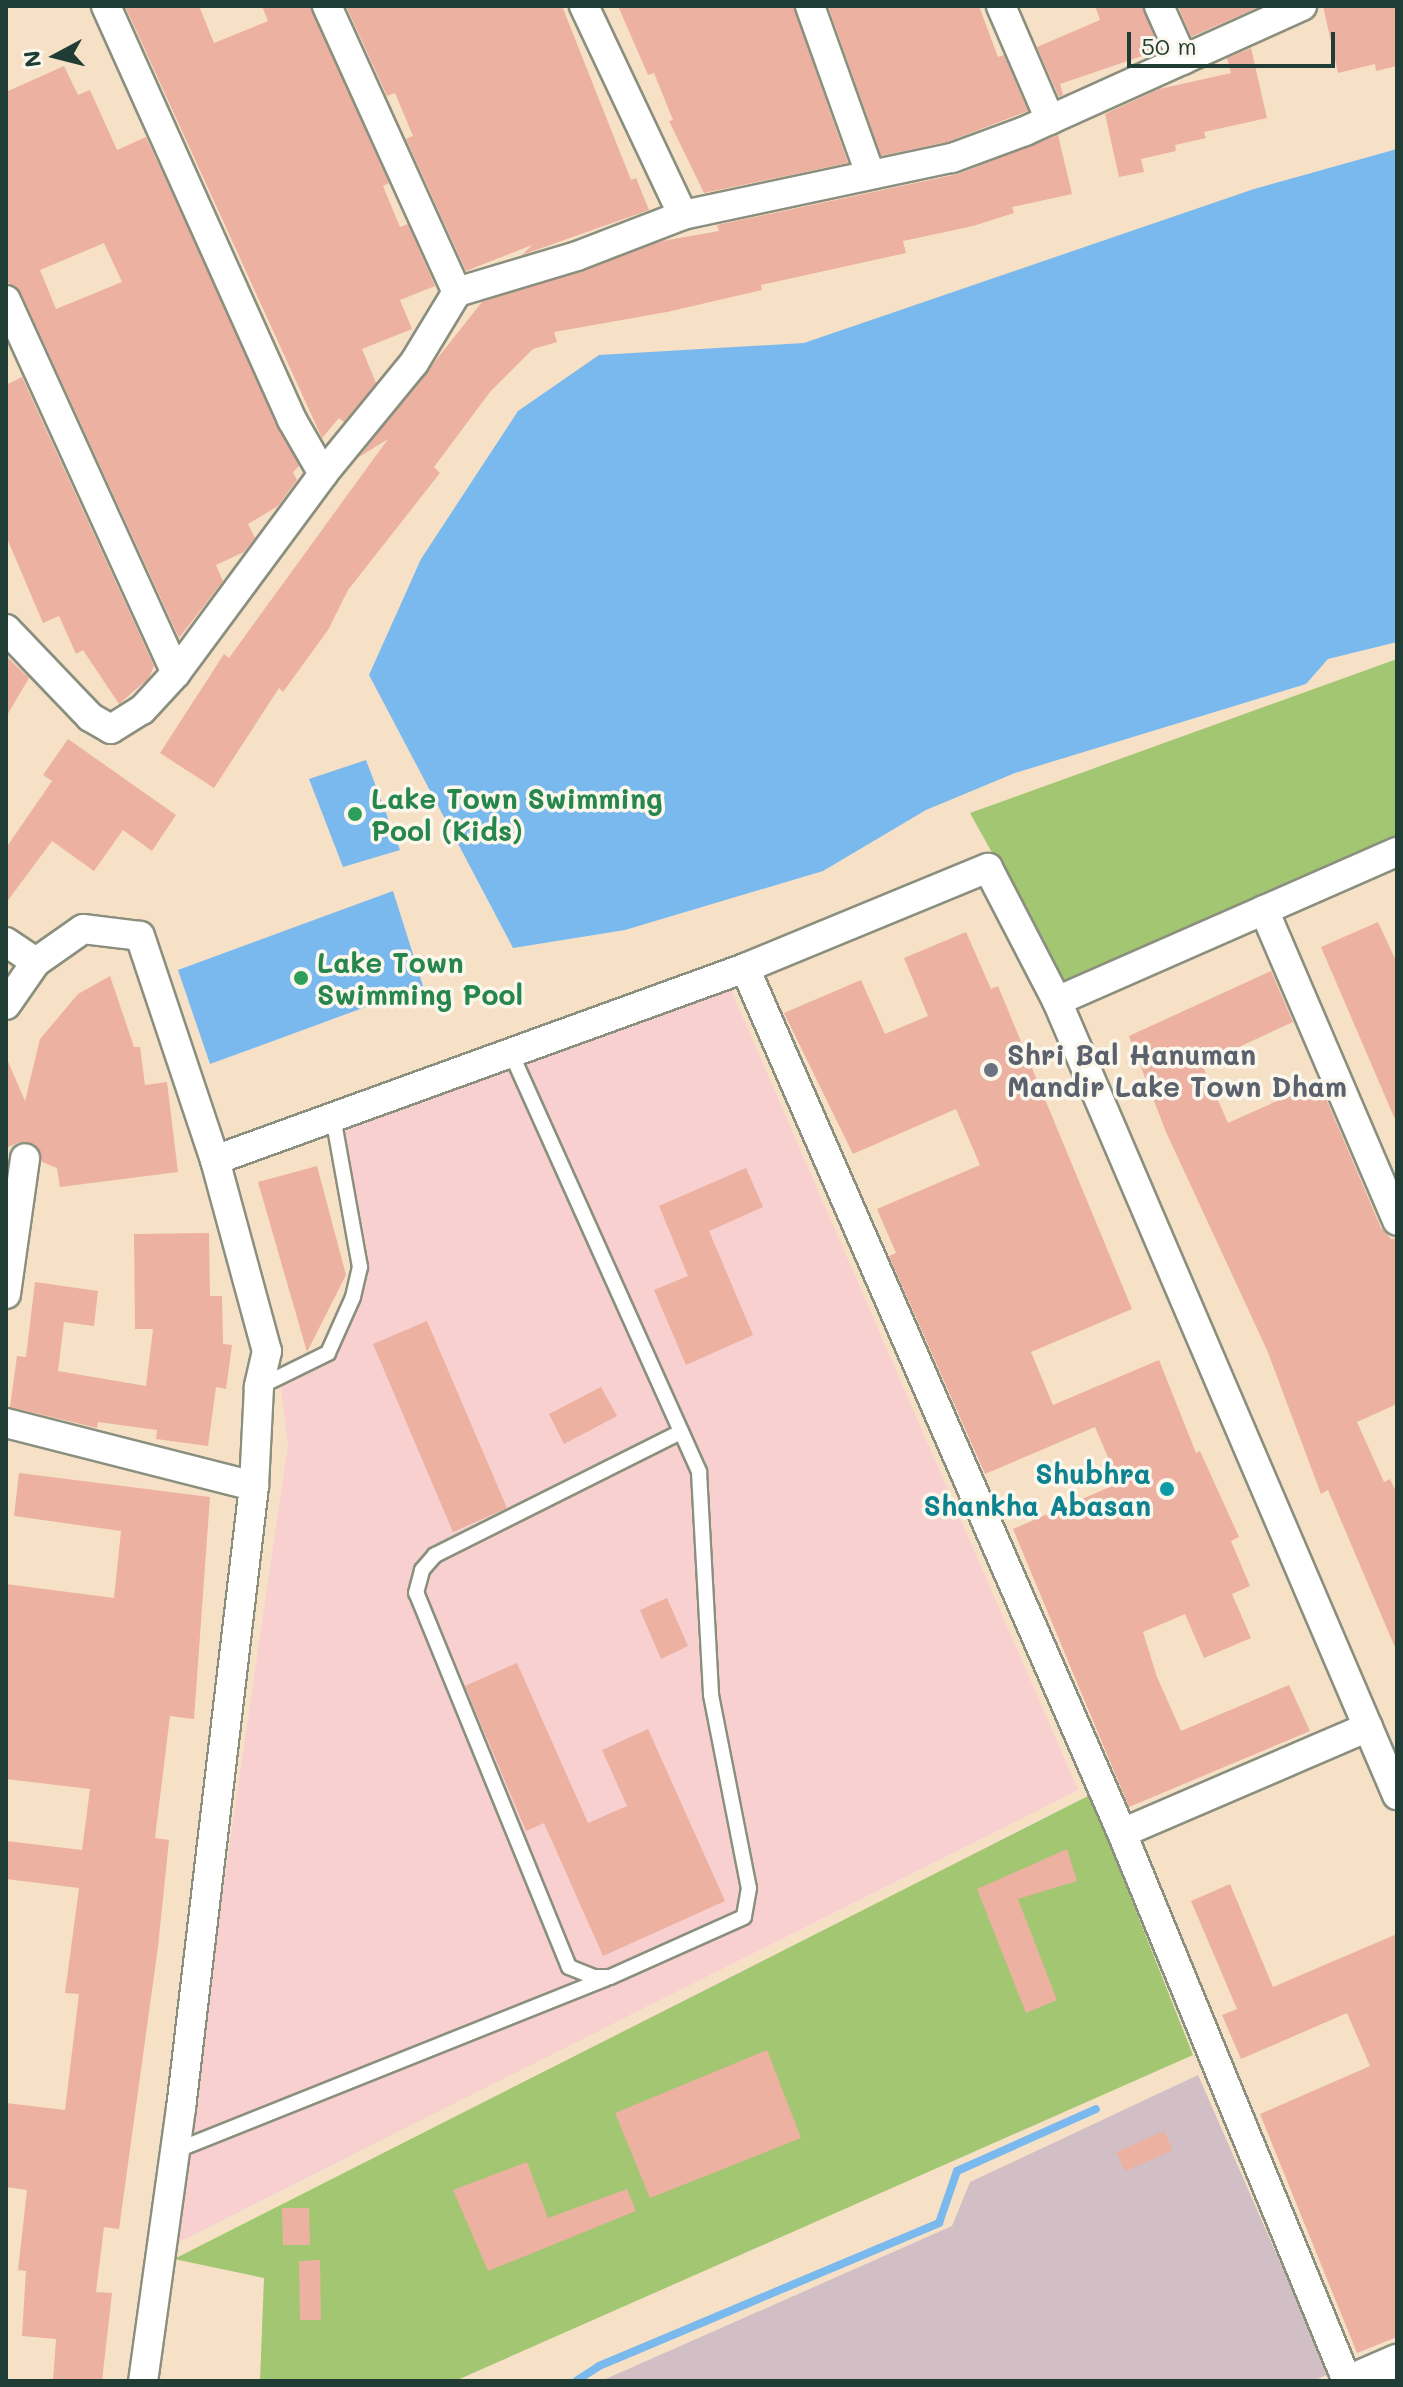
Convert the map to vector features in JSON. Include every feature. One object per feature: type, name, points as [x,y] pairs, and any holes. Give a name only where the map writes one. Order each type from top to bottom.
[{"type":"street","points":[[106,6],[292,420],[323,474]]},
{"type":"street","points":[[327,6],[457,292]]},
{"type":"street","points":[[584,6],[683,215]]},
{"type":"street","points":[[810,6],[870,174]]},
{"type":"street","points":[[1001,6],[1050,120]]},
{"type":"street","points":[[1159,6],[1183,60]]},
{"type":"street","points":[[6,629],[90,717],[111,729],[142,710],[176,673],[323,474],[414,363],[457,292],[577,256],[683,215],[952,158],[1050,120],[1302,6]]},
{"type":"street","points":[[6,300],[176,673]]},
{"type":"street","points":[[1057,1001],[1397,852]]},
{"type":"street","points":[[215,1160],[745,968],[988,868],[1057,1001],[1397,1795]]},
{"type":"street","points":[[1264,910],[1397,1221]]},
{"type":"street","points":[[6,1005],[36,962],[83,929],[140,936],[215,1160],[267,1351],[259,1387],[254,1486],[175,2151],[143,2381]]},
{"type":"street","points":[[6,942],[36,962]]},
{"type":"street","points":[[745,968],[1122,1833],[1350,2381],[1397,2362]]},
{"type":"street","points":[[6,1294],[25,1158]]},
{"type":"street","points":[[6,1423],[254,1486]]},
{"type":"street","points":[[1122,1833],[1368,1727]]},
{"type":"lane","points":[[175,2151],[610,1977],[744,1917],[749,1888],[711,1695],[699,1472],[511,1053]]},
{"type":"lane","points":[[259,1387],[328,1353],[353,1297],[360,1267],[333,1117]]},
{"type":"lane","points":[[610,1977],[580,1974],[569,1967],[416,1593],[422,1570],[435,1555],[681,1432]]},
{"type":"shaded area","points":[[731,990],[1078,1790],[171,2246],[288,1445],[280,1381],[337,1356],[368,1255],[342,1129]]},
{"type":"shaded area","points":[[1198,2075],[1329,2374],[1313,2381],[601,2381],[952,2226],[970,2182]]},
{"type":"green space","points":[[1397,659],[1397,837],[1065,984],[970,813]]},
{"type":"green space","points":[[1090,1795],[1193,2055],[455,2381],[260,2381],[264,2278],[174,2259]]},
{"type":"water","points":[[1397,149],[1397,642],[1328,659],[1306,684],[1015,773],[926,810],[823,871],[625,930],[513,948],[369,675],[421,559],[518,411],[599,355],[804,343],[1254,189]]},
{"type":"water","name":"Lake Town Swimming Pool (Kids)","points":[[366,760],[400,850],[343,867],[309,779]]},
{"type":"water","name":"Lake Town Swimming Pool","points":[[393,891],[423,986],[210,1064],[178,970]]},
{"type":"building","points":[[125,6],[199,6],[214,43],[268,21],[262,6],[310,6],[389,183],[383,186],[400,227],[408,224],[435,286],[400,300],[412,329],[362,349],[376,383],[344,422],[339,418],[322,438]]},
{"type":"building","points":[[346,6],[562,6],[631,180],[636,178],[649,210],[522,255],[532,245],[466,271],[406,139],[413,136],[395,93],[387,96]]},
{"type":"building","points":[[618,6],[793,6],[848,163],[704,193],[669,121],[673,120],[654,73],[648,75]]},
{"type":"building","points":[[828,6],[979,6],[998,57],[1004,55],[1028,111],[947,142],[881,156]]},
{"type":"building","points":[[1095,6],[1142,6],[1160,50],[1060,84],[1063,95],[1059,97],[1037,47],[1100,20]]},
{"type":"building","points":[[1178,6],[1261,6],[1191,37]]},
{"type":"building","points":[[1323,6],[1397,6],[1397,66],[1376,71],[1375,64],[1338,73]]},
{"type":"building","points":[[1251,48],[1267,118],[1204,132],[1206,138],[1175,145],[1176,151],[1141,159],[1144,172],[1119,177],[1105,114],[1159,89],[1231,73],[1227,58]]},
{"type":"building","points":[[64,66],[78,95],[90,90],[117,150],[146,137],[299,466],[293,472],[297,480],[278,506],[248,524],[255,538],[244,552],[216,565],[223,581],[179,638],[21,293],[6,281],[6,92]],"holes":[[[104,243],[122,282],[56,309],[40,270]]]},
{"type":"building","points":[[1058,135],[1072,194],[1012,207],[1014,213],[973,226],[903,241],[906,253],[761,285],[762,290],[667,312],[554,332],[557,342],[533,349],[490,392],[434,467],[440,473],[348,590],[328,630],[283,692],[279,688],[214,788],[160,753],[224,654],[229,658],[388,439],[359,457],[482,302],[662,241],[719,231],[717,225],[958,174]]},
{"type":"building","points":[[22,377],[154,666],[149,678],[119,704],[83,650],[76,654],[59,616],[43,623],[6,536],[6,385]]},
{"type":"building","points":[[6,656],[29,678],[6,717]]},
{"type":"building","points":[[68,739],[176,815],[152,851],[123,830],[94,871],[52,841],[6,903],[6,848],[52,781],[43,775]]},
{"type":"building","points":[[1378,922],[1397,963],[1397,1124],[1321,947]]},
{"type":"building","points":[[966,932],[991,989],[998,986],[1132,1309],[1031,1352],[1053,1405],[1159,1360],[1196,1453],[1200,1451],[1239,1537],[1231,1541],[1250,1586],[1232,1594],[1251,1638],[1204,1658],[1185,1614],[1143,1632],[1157,1677],[1181,1731],[1289,1685],[1310,1731],[1129,1807],[1013,1529],[1119,1483],[1095,1427],[985,1474],[889,1256],[896,1253],[877,1209],[980,1165],[956,1109],[853,1154],[784,1013],[861,980],[885,1034],[928,1016],[904,958]]},
{"type":"building","points":[[1271,971],[1293,1022],[1202,1064],[1228,1123],[1319,1082],[1381,1228],[1391,1239],[1397,1238],[1397,1404],[1357,1422],[1384,1482],[1390,1479],[1397,1494],[1397,1652],[1328,1490],[1321,1494],[1267,1350],[1166,1132],[1129,1036]]},
{"type":"building","points":[[110,976],[134,1047],[140,1047],[145,1085],[167,1082],[178,1172],[60,1187],[57,1168],[42,1162],[35,1144],[19,1142],[6,1148],[6,1057],[25,1101],[40,1039],[78,994]]},
{"type":"building","points":[[317,1166],[346,1275],[307,1352],[258,1182]]},
{"type":"building","points":[[746,1168],[763,1207],[709,1231],[753,1335],[686,1365],[654,1290],[688,1276],[659,1206]]},
{"type":"building","points":[[209,1233],[210,1296],[222,1296],[223,1344],[232,1345],[226,1389],[216,1387],[208,1446],[156,1439],[157,1430],[98,1422],[97,1428],[10,1407],[17,1356],[26,1357],[35,1282],[98,1291],[94,1326],[64,1322],[58,1371],[146,1386],[153,1329],[135,1329],[134,1234]]},
{"type":"building","points":[[427,1321],[507,1508],[453,1532],[373,1344]]},
{"type":"building","points":[[601,1387],[617,1416],[564,1444],[549,1414]]},
{"type":"building","points":[[19,1473],[210,1497],[194,1719],[170,1716],[155,1838],[169,1840],[158,1947],[119,2229],[104,2227],[96,2292],[112,2293],[102,2381],[53,2381],[56,2339],[22,2336],[26,2271],[18,2270],[27,2190],[6,2187],[6,2103],[65,2110],[79,1994],[65,1993],[79,1888],[6,1879],[6,1841],[82,1850],[90,1789],[6,1779],[6,1584],[114,1598],[121,1531],[14,1516]]},
{"type":"building","points":[[667,1598],[688,1646],[661,1659],[640,1610]]},
{"type":"building","points":[[517,1663],[588,1823],[627,1806],[602,1750],[648,1729],[725,1901],[603,1956],[544,1823],[526,1831],[465,1686]]},
{"type":"building","points":[[1067,1849],[1077,1881],[1018,1899],[1057,2000],[1026,2013],[977,1889]]},
{"type":"building","points":[[1230,1884],[1273,1987],[1397,1934],[1397,2337],[1357,2353],[1260,2114],[1370,2066],[1347,2013],[1241,2059],[1222,2015],[1237,2009],[1191,1901]]},
{"type":"building","points":[[767,2050],[801,2138],[650,2198],[615,2113]]},
{"type":"building","points":[[1164,2131],[1173,2150],[1125,2171],[1116,2152]]},
{"type":"building","points":[[527,2162],[548,2218],[627,2189],[636,2211],[488,2271],[453,2190]]},
{"type":"building","points":[[282,2208],[309,2208],[310,2245],[283,2245]]},
{"type":"building","points":[[320,2260],[321,2320],[300,2320],[299,2261]]},
{"type":"waterway","points":[[576,2381],[599,2366],[939,2223],[957,2171],[1096,2109]]},
{"type":"place","name":"Lake Town Swimming Pool (Kids)","points":[[355,814]]},
{"type":"place","name":"Lake Town Swimming Pool","points":[[301,978]]},
{"type":"place","name":"Shri Bal Hanuman Mandir Lake Town Dham","points":[[991,1070]]},
{"type":"place","name":"Shubhra Shankha Abasan","points":[[1167,1489]]}]
